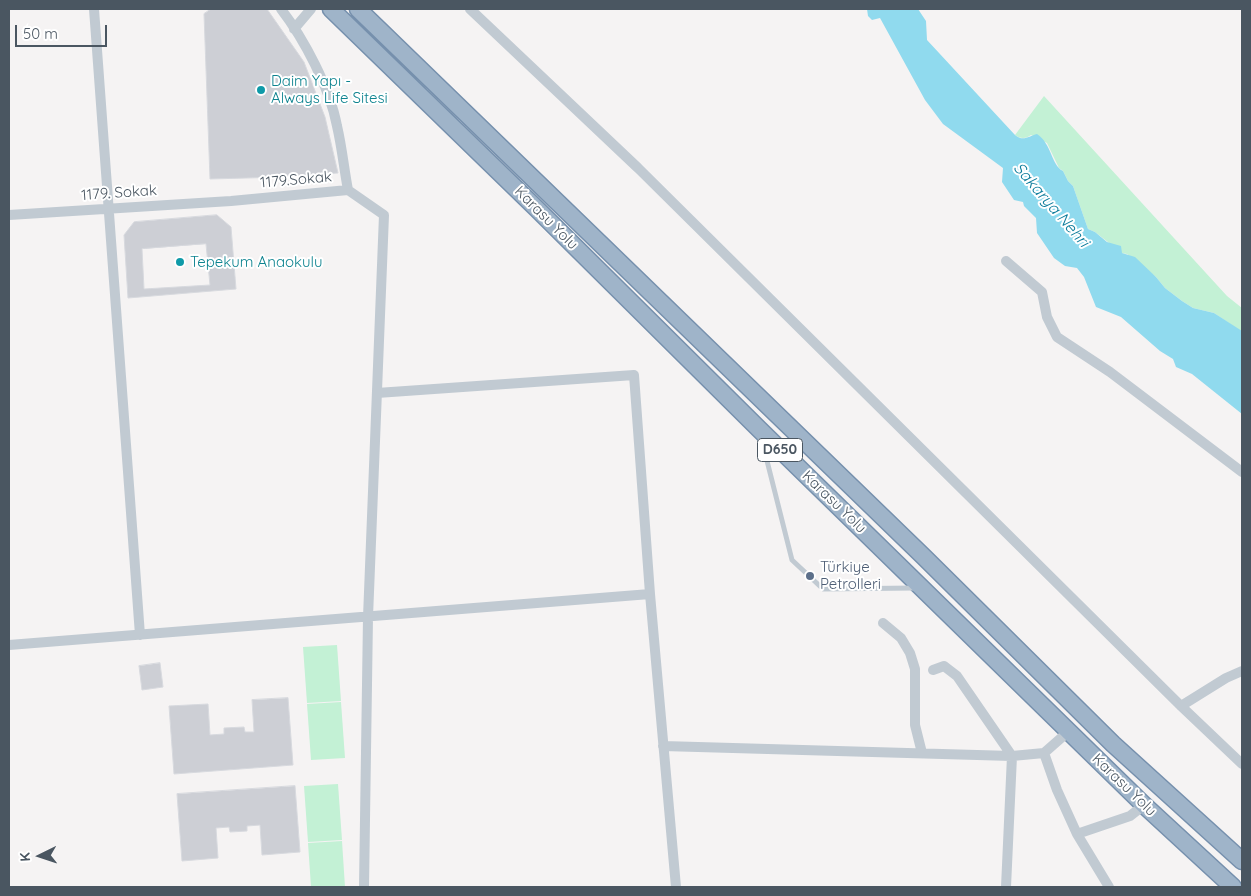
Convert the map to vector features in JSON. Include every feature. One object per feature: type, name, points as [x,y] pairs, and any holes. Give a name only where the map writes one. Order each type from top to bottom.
[{"type":"highway","name":"Karasu Yolu","points":[[331,9],[1226,884]]},
{"type":"highway","points":[[358,9],[924,557],[1113,744],[1242,861]]},
{"type":"street","points":[[94,9],[140,635]]},
{"type":"street","name":"1179.Sokak","points":[[231,201],[348,190],[337,124],[319,72],[281,9]]},
{"type":"street","points":[[294,29],[311,9]]},
{"type":"street","points":[[470,9],[638,168],[1181,706],[1242,764]]},
{"type":"street","points":[[348,190],[384,215],[368,617],[364,887]]},
{"type":"street","name":"1179. Sokak","points":[[9,215],[231,201]]},
{"type":"street","points":[[1006,261],[1042,292],[1047,317],[1057,337],[1110,372],[1242,472]]},
{"type":"street","points":[[377,393],[634,375],[650,594],[676,887]]},
{"type":"street","points":[[9,645],[650,594]]},
{"type":"street","points":[[883,624],[900,638],[910,653],[914,669],[915,725],[922,753]]},
{"type":"street","points":[[933,670],[944,666],[957,676],[1012,756],[1006,887]]},
{"type":"street","points":[[1181,706],[1226,678],[1242,671]]},
{"type":"street","points":[[663,746],[1012,756],[1044,753],[1069,731]]},
{"type":"street","points":[[1044,753],[1057,790],[1077,834],[1109,887]]},
{"type":"street","points":[[1077,834],[1130,816],[1144,805]]},
{"type":"lane","points":[[759,429],[792,560],[823,589],[922,588]]},
{"type":"green space","points":[[1044,96],[1227,296],[1242,308],[1242,332],[1214,313],[1193,308],[1182,301],[1127,254],[1122,253],[1095,232],[1088,229],[1073,186],[1059,168],[1047,143],[1031,135],[1023,138],[1015,135]]},
{"type":"green space","points":[[337,645],[341,701],[307,703],[303,647]]},
{"type":"green space","points":[[341,702],[345,758],[311,760],[307,704]]},
{"type":"green space","points":[[338,784],[342,840],[308,842],[304,786]]},
{"type":"green space","points":[[342,841],[345,887],[311,887],[308,843]]},
{"type":"water","name":"Sakarya Nehri","points":[[867,9],[918,9],[926,21],[927,40],[1015,135],[1026,138],[1037,134],[1046,143],[1056,164],[1073,186],[1088,229],[1107,242],[1121,246],[1122,253],[1135,257],[1165,288],[1182,301],[1193,308],[1214,313],[1242,331],[1242,414],[1192,374],[1176,367],[1173,359],[1160,351],[1121,317],[1096,307],[1084,277],[1077,268],[1065,266],[1054,258],[1037,233],[1036,218],[1024,206],[1023,202],[1014,200],[1002,182],[1003,168],[943,124],[925,100],[880,18],[872,20],[868,16]]},
{"type":"building","name":"Daim Yapı - Always Life Sitesi","points":[[211,9],[267,9],[304,62],[325,117],[338,173],[210,179],[204,14]]},
{"type":"building","name":"Tepekum Anaokulu","points":[[217,215],[231,227],[236,289],[128,298],[124,235],[134,222]]},
{"type":"building","points":[[206,244],[210,285],[144,289],[142,249]]},
{"type":"building","points":[[160,663],[163,687],[142,690],[139,666]]},
{"type":"building","points":[[288,698],[293,765],[174,774],[169,706],[208,704],[210,735],[224,734],[224,728],[244,727],[245,732],[254,732],[252,700]]},
{"type":"building","points":[[295,786],[300,852],[262,855],[260,825],[247,826],[247,831],[230,832],[229,827],[216,828],[218,858],[182,861],[177,794]]},
{"type":"place","name":"Daim Yapı - Always Life Sitesi","points":[[261,90]]},
{"type":"place","name":"Tepekum Anaokulu","points":[[180,262]]},
{"type":"place","name":"Türkiye Petrolleri","points":[[810,576]]}]
